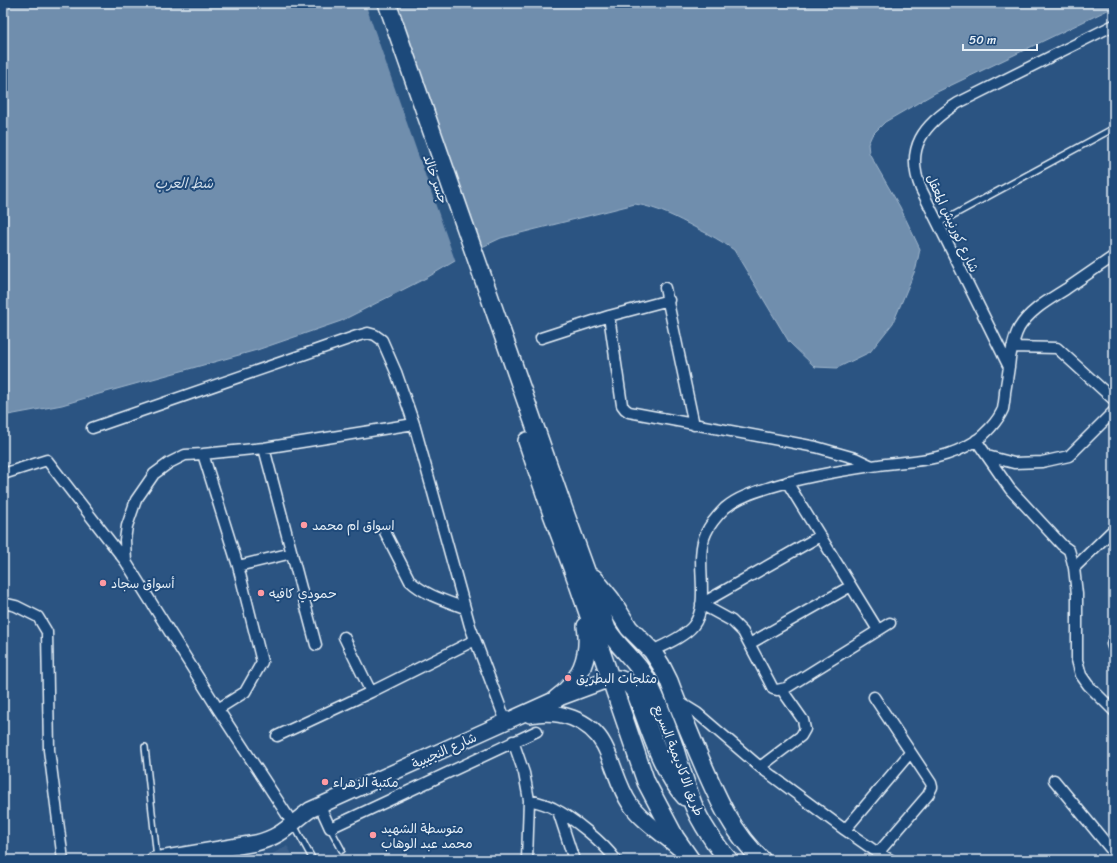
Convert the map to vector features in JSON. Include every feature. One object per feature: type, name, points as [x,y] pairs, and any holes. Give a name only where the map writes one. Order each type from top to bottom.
[{"type":"highway","name":"جسر خالد","points":[[374,3],[503,352]]},
{"type":"highway","name":"جسر خالد","points":[[387,3],[503,352]]},
{"type":"highway","points":[[503,352],[557,511],[582,596],[646,782],[667,823],[690,859]]},
{"type":"highway","name":"طريق الاكاديمية السريع","points":[[557,511],[586,570],[607,629],[619,645],[638,664],[649,683],[673,744],[693,806],[717,845],[729,860]]},
{"type":"highway","points":[[586,570],[603,589],[629,628],[652,651],[666,674],[724,812],[744,841],[762,860]]},
{"type":"highway","points":[[556,699],[575,682],[586,658],[588,636],[582,596]]},
{"type":"highway","points":[[610,679],[618,678],[624,680],[632,687],[667,771],[677,788],[693,806]]},
{"type":"main road","name":"شارع النجيبية","points":[[154,860],[264,841],[280,834],[304,814],[320,806],[556,699],[610,679]]},
{"type":"main road","points":[[509,721],[535,714],[551,714],[573,718],[587,726],[604,744],[624,793],[631,806],[690,859]]},
{"type":"street","name":"شارع كورنيش المعقل","points":[[1009,368],[937,224],[916,177],[914,164],[919,142],[923,132],[931,123],[958,103],[1114,25]]},
{"type":"street","points":[[652,651],[692,628],[698,617],[701,604],[702,547],[706,533],[714,520],[725,508],[738,499],[751,493],[787,482],[872,466],[936,458],[960,450],[976,440],[987,431],[997,419],[1003,408],[1012,347],[1018,331],[1028,316],[1114,256]]},
{"type":"street","points":[[665,288],[669,300],[694,425]]},
{"type":"street","points":[[541,338],[609,316],[669,300]]},
{"type":"street","points":[[609,316],[622,405],[629,412],[816,447],[855,458],[872,466]]},
{"type":"street","points":[[92,428],[368,333],[375,335],[382,340],[396,372],[414,424],[475,640],[509,721]]},
{"type":"street","points":[[1012,347],[1057,348],[1114,400]]},
{"type":"street","points":[[987,456],[1014,463],[1042,462],[1069,456],[1114,411]]},
{"type":"street","points":[[126,562],[125,540],[127,526],[136,500],[154,474],[169,463],[185,455],[264,448],[414,424]]},
{"type":"street","points":[[976,440],[1010,489],[1068,550],[1074,568],[1077,594],[1077,660],[1081,675],[1088,685],[1114,711]]},
{"type":"street","points":[[264,448],[316,645]]},
{"type":"street","points":[[203,454],[238,566],[262,662],[245,692],[218,709]]},
{"type":"street","points":[[3,474],[47,460],[126,562],[218,709],[293,824]]},
{"type":"street","points":[[787,482],[878,630]]},
{"type":"street","points":[[385,532],[410,581],[416,587],[426,593],[465,608]]},
{"type":"street","points":[[701,604],[820,536]]},
{"type":"street","points":[[1074,568],[1112,536]]},
{"type":"street","points":[[238,566],[292,553]]},
{"type":"street","points":[[750,644],[851,586]]},
{"type":"street","points":[[3,603],[16,606],[38,617],[47,632],[49,750],[63,860]]},
{"type":"street","points":[[701,604],[732,621],[743,632],[772,687],[776,690],[782,690],[890,623]]},
{"type":"street","points":[[344,637],[371,692]]},
{"type":"street","points":[[1114,638],[1112,644],[1114,650]]},
{"type":"street","points":[[277,736],[371,692],[475,640]]},
{"type":"street","points":[[760,767],[800,736],[805,729],[803,720],[782,690]]},
{"type":"street","points":[[874,696],[931,783],[930,791],[878,853]]},
{"type":"street","points":[[676,700],[697,713],[760,767],[844,830],[891,860]]},
{"type":"street","points":[[320,806],[330,828],[537,731]]},
{"type":"street","points":[[513,741],[524,773],[529,800],[527,860]]},
{"type":"street","points":[[844,830],[910,753]]},
{"type":"street","points":[[1054,780],[1114,853]]},
{"type":"street","points":[[529,800],[549,806],[558,811],[596,839],[616,860]]},
{"type":"street","points":[[558,811],[574,860]]},
{"type":"lane","points":[[937,224],[1114,128]]},
{"type":"lane","points":[[146,747],[157,860]]},
{"type":"lane","points":[[293,824],[313,860]]},
{"type":"lane","points":[[330,828],[342,850]]},
{"type":"shaded area","points":[[287,846],[296,860],[261,860]]},
{"type":"water","name":"شط العرب","points":[[3,3],[1114,3],[1114,7],[935,93],[885,122],[872,135],[868,144],[869,153],[900,207],[920,249],[916,268],[893,323],[870,352],[837,368],[815,367],[789,342],[734,250],[716,238],[659,210],[635,204],[501,238],[465,255],[428,277],[341,321],[257,350],[62,405],[3,416]]},
{"type":"pier","points":[[365,3],[395,3],[482,249],[456,263]]},
{"type":"place","name":"اسواق ام محمد","points":[[304,525]]},
{"type":"place","name":"أسواق سجاد","points":[[103,583]]},
{"type":"place","name":"حمودي كافيه","points":[[261,593]]},
{"type":"place","name":"مثلجات البطريق","points":[[568,678]]},
{"type":"place","name":"مكتبة الزهراء","points":[[325,782]]},
{"type":"place","name":"متوسطة الشهيد محمد عبد الوهاب","points":[[373,835]]}]
